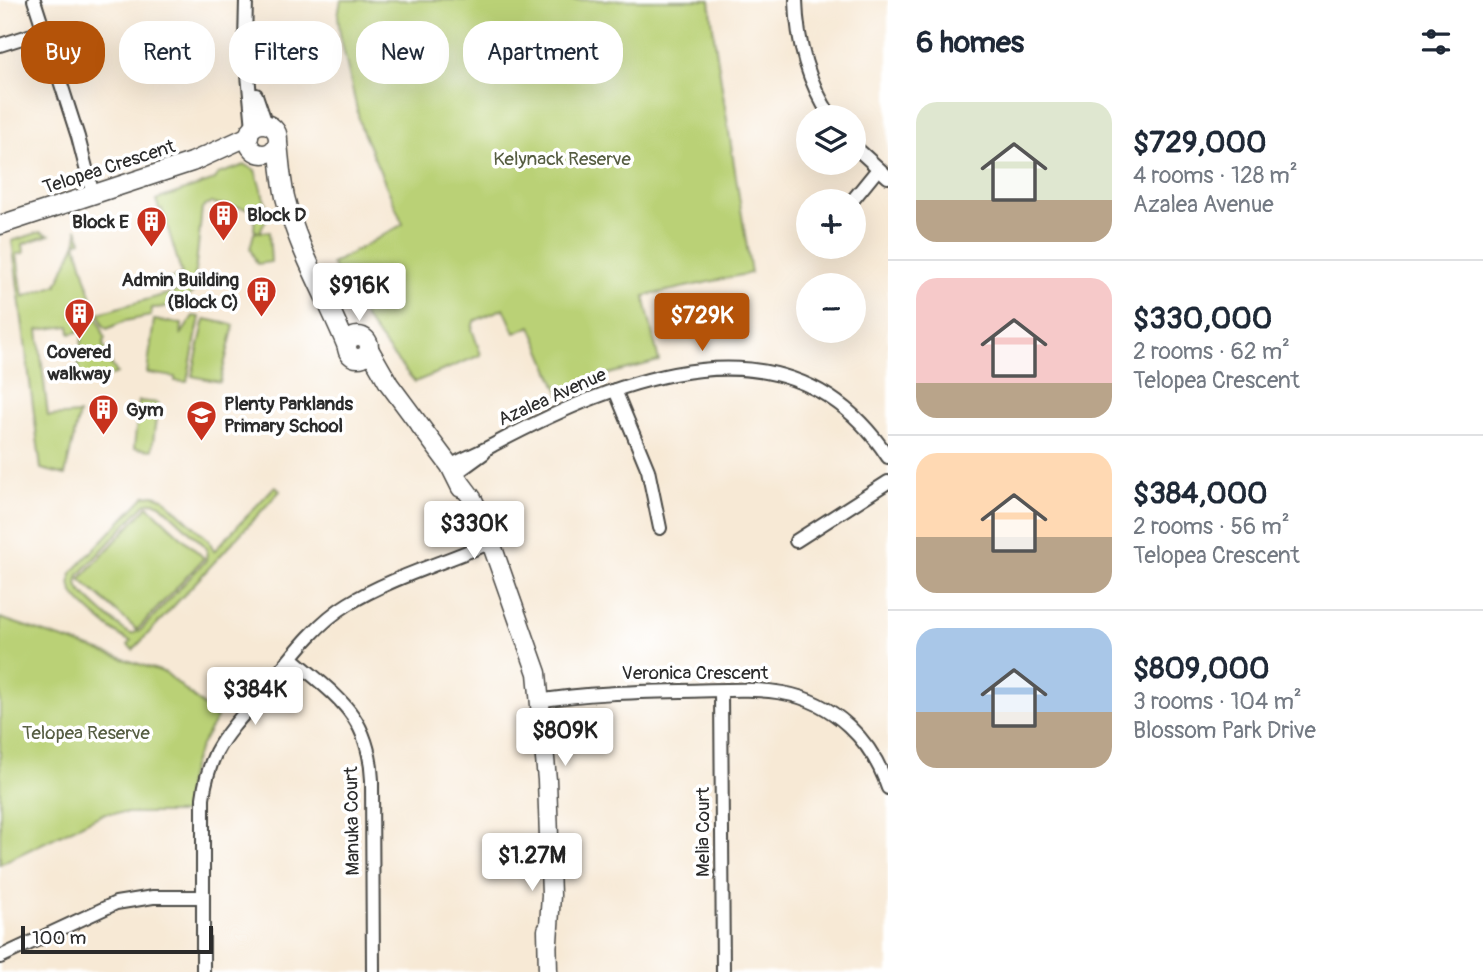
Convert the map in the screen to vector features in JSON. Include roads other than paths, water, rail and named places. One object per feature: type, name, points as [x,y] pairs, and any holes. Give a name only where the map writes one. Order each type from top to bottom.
[{"type":"street","points":[[34,0],[41,21]]},
{"type":"street","points":[[246,0],[244,28],[257,138],[284,195],[309,264],[334,314],[454,473],[472,514],[488,537],[524,636],[529,675],[538,702],[547,780],[547,843],[551,895],[548,972]]},
{"type":"street","points":[[796,0],[803,57],[824,105]]},
{"type":"street","points":[[0,45],[21,38]]},
{"type":"street","points":[[61,84],[97,193]]},
{"type":"street","name":"Telopea Crescent","points":[[0,225],[257,138],[272,151],[278,143],[284,195]]},
{"type":"street","points":[[865,189],[883,173],[866,157]]},
{"type":"street","name":"Azalea Avenue","points":[[454,473],[471,464],[492,446],[536,423],[615,390],[717,368],[747,368],[783,375],[819,390],[837,401],[864,425],[888,457]]},
{"type":"street","points":[[615,390],[648,470],[660,528]]},
{"type":"street","points":[[796,541],[888,482]]},
{"type":"street","points":[[203,972],[203,798],[212,760],[236,724],[324,622],[347,605],[488,537]]},
{"type":"street","name":"Manuka Court","points":[[292,658],[343,702],[359,723],[370,754],[373,972]]},
{"type":"street","name":"Melia Court","points":[[721,691],[723,972]]},
{"type":"street","name":"Veronica Crescent","points":[[538,702],[631,692],[784,693],[814,702],[829,710],[857,733],[870,750],[888,788]]},
{"type":"street","points":[[0,957],[116,903],[153,897],[203,897]]},
{"type":"place","name":"Block D","points":[[224,242]]},
{"type":"place","name":"Block E","points":[[152,249]]},
{"type":"place","name":"Admin Building (Block C)","points":[[262,318]]},
{"type":"place","name":"Covered walkway","points":[[79,340]]},
{"type":"place","name":"Gym","points":[[103,437]]},
{"type":"place","name":"Plenty Parklands Primary School","points":[[201,442]]},
{"type":"park label","name":"Kelynack Reserve","points":[[562,159]]},
{"type":"park label","name":"Telopea Reserve","points":[[86,733]]}]
